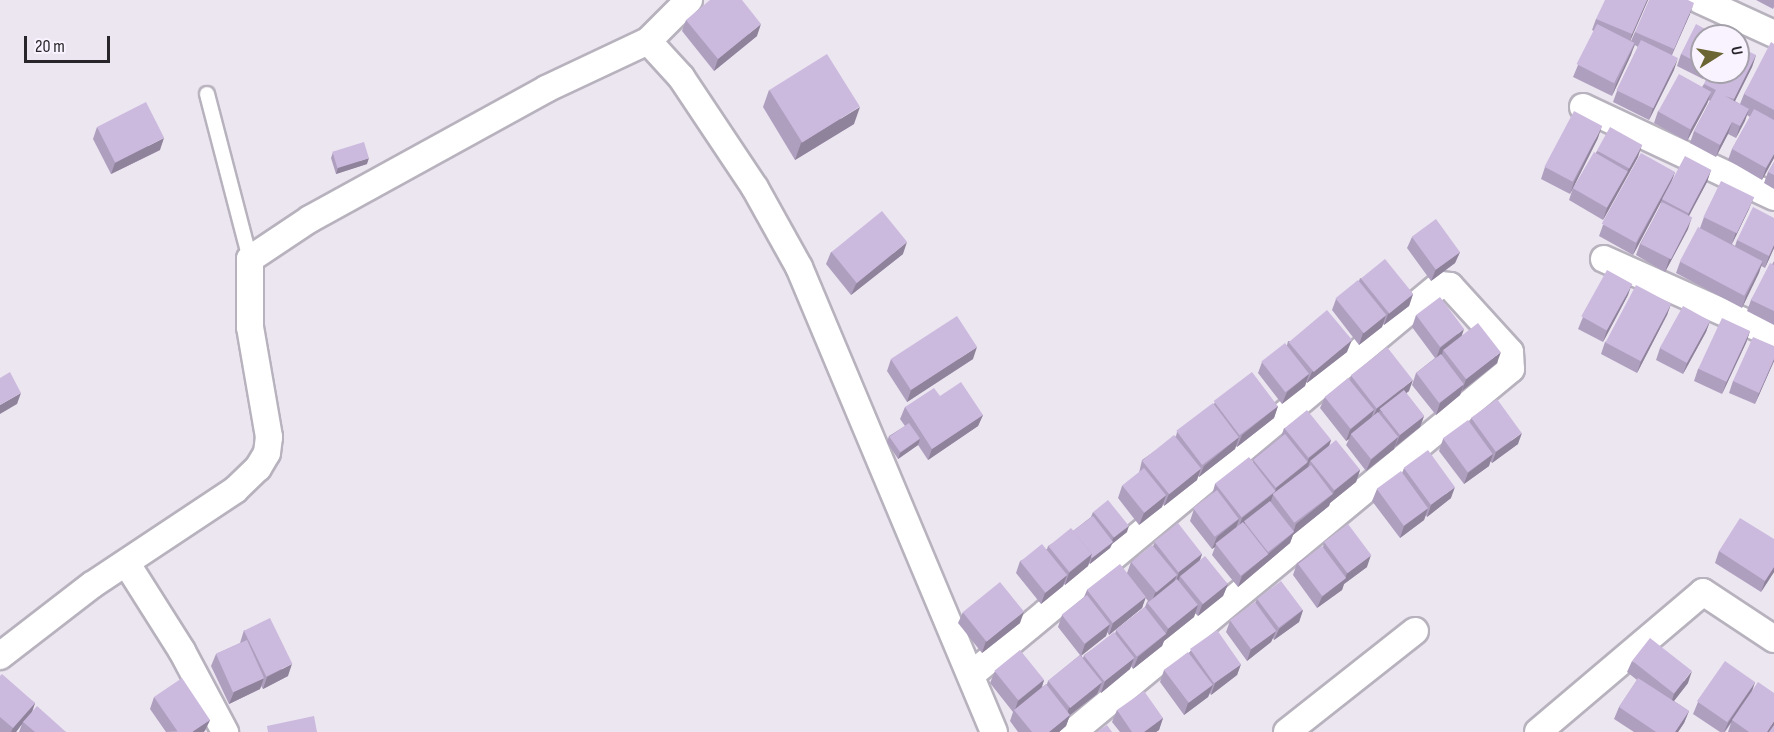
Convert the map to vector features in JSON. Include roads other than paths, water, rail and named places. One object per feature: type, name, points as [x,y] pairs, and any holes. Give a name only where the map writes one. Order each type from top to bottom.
[{"type":"street","points":[[3,648],[235,490],[258,468],[267,453],[264,402],[250,327],[250,259],[310,219],[536,95],[648,41],[689,0]]},
{"type":"street","points":[[1700,0],[1774,34]]},
{"type":"street","points":[[648,41],[681,77],[755,188],[799,267],[994,732]]},
{"type":"street","points":[[1584,107],[1774,197]]},
{"type":"street","points":[[1604,259],[1774,335]]},
{"type":"street","points":[[971,675],[1440,285],[1450,286],[1510,352],[1511,369],[1073,732]]},
{"type":"street","points":[[127,564],[183,651],[225,732]]},
{"type":"street","points":[[1538,732],[1703,592],[1772,634]]},
{"type":"street","points":[[1287,732],[1415,631]]},
{"type":"lane","points":[[207,94],[250,259]]}]
